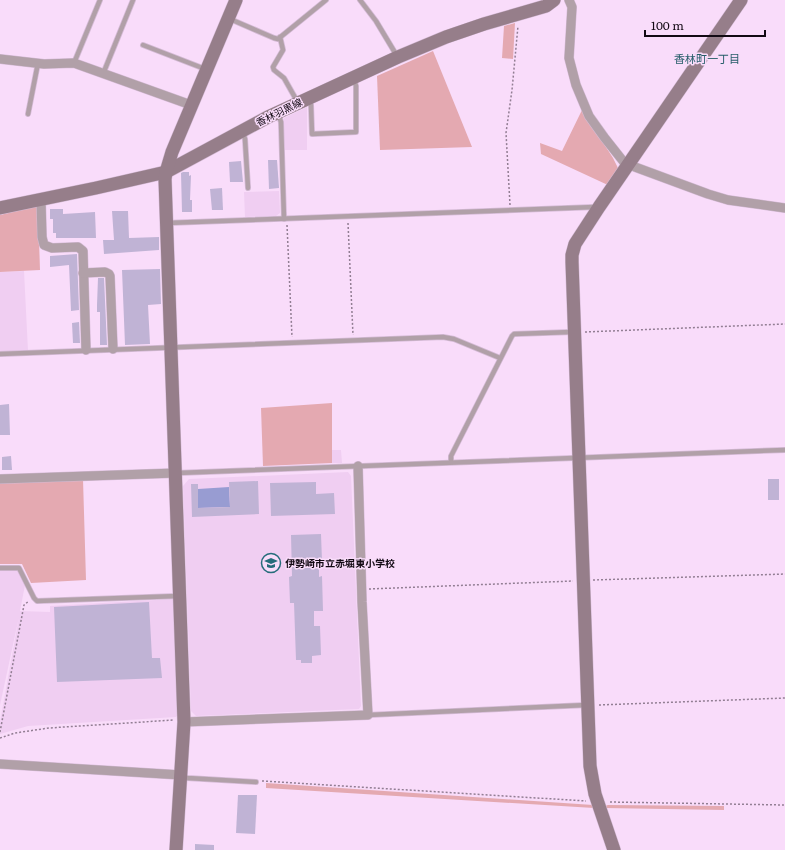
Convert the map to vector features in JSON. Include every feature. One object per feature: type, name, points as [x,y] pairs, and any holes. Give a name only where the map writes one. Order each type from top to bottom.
[{"type":"street","points":[[176,850],[184,722],[176,473],[170,348],[166,172],[172,152],[191,105],[236,0]]},
{"type":"street","points":[[570,0],[572,7],[569,58],[576,85],[589,116],[623,161],[722,199],[785,208]]},
{"type":"street","points":[[614,850],[597,802],[591,772],[580,458],[573,332],[572,255],[578,238],[742,0]]},
{"type":"street","name":"香林羽黒線","points":[[0,208],[166,172],[303,100],[398,57],[446,37],[519,14],[547,2]]},
{"type":"street","points":[[0,59],[38,63],[74,64],[191,105]]},
{"type":"street","points":[[41,200],[42,237],[44,246],[52,248],[80,248],[82,251],[86,350]]},
{"type":"street","points":[[83,273],[108,272],[110,276],[113,349]]},
{"type":"street","points":[[184,722],[368,715],[362,602],[358,466]]},
{"type":"street","points":[[0,478],[176,473]]},
{"type":"street","points":[[0,764],[181,775]]},
{"type":"lane","points":[[74,64],[100,0]]},
{"type":"lane","points":[[103,74],[133,0]]},
{"type":"lane","points":[[228,19],[278,39],[326,0]]},
{"type":"lane","points":[[360,0],[376,21],[398,57]]},
{"type":"lane","points":[[280,37],[283,50],[273,67],[274,70],[284,78],[303,100],[311,105],[312,134],[356,132],[356,86],[354,78]]},
{"type":"lane","points":[[142,45],[206,70]]},
{"type":"lane","points":[[28,114],[38,63]]},
{"type":"lane","points":[[278,113],[281,122],[286,219]]},
{"type":"lane","points":[[242,131],[245,139],[248,188]]},
{"type":"lane","points":[[166,224],[599,207]]},
{"type":"lane","points":[[451,462],[451,456],[500,358],[514,334],[573,332]]},
{"type":"lane","points":[[0,354],[443,337],[454,339],[500,358]]},
{"type":"lane","points":[[176,473],[785,450]]},
{"type":"lane","points":[[0,568],[19,568],[34,598],[37,601],[43,602],[180,596]]},
{"type":"lane","points":[[368,715],[589,705]]},
{"type":"lane","points":[[181,775],[188,778],[256,782]]},
{"type":"path","points":[[510,210],[506,133],[512,90],[519,14]]},
{"type":"path","points":[[348,216],[353,341]]},
{"type":"path","points":[[286,219],[292,343]]},
{"type":"path","points":[[573,332],[785,324]]},
{"type":"path","points":[[0,732],[24,605],[34,598]]},
{"type":"path","points":[[589,705],[785,698]]},
{"type":"path","points":[[0,738],[15,733],[49,728],[174,720],[184,722]]},
{"type":"path","points":[[256,782],[270,781],[597,802],[785,805]]},
{"type":"shaded area","points":[[515,23],[513,59],[502,58],[504,26]]},
{"type":"shaded area","points":[[433,51],[472,147],[380,150],[377,76]]},
{"type":"shaded area","points":[[307,107],[307,150],[284,150],[284,118]]},
{"type":"shaded area","points":[[582,110],[613,158],[620,172],[610,186],[541,154],[540,143],[562,151]]},
{"type":"shaded area","points":[[279,191],[280,213],[276,216],[245,217],[244,192]]},
{"type":"shaded area","points":[[37,206],[40,270],[0,272],[0,215]]},
{"type":"shaded area","points":[[24,271],[28,351],[0,352],[0,272]]},
{"type":"shaded area","points":[[332,403],[332,463],[263,466],[261,408]]},
{"type":"shaded area","points":[[332,450],[341,450],[342,463],[332,463]]},
{"type":"shaded area","name":"伊勢崎市立赤堀東小学校","points":[[348,472],[351,476],[361,706],[359,709],[196,716],[191,711],[183,486],[189,479]]},
{"type":"shaded area","points":[[83,479],[86,580],[31,583],[22,564],[0,564],[0,483]]},
{"type":"shaded area","points":[[0,571],[18,571],[25,585],[20,611],[50,612],[50,606],[173,599],[180,712],[176,717],[28,726],[0,734],[0,722],[19,617],[0,705]]},
{"type":"shaded area","points":[[266,783],[593,805],[594,808],[266,788]]},
{"type":"shaded area","points":[[605,806],[724,806],[724,810],[605,808]]},
{"type":"water","points":[[229,487],[230,507],[198,508],[198,489]]},
{"type":"building","points":[[268,160],[277,160],[279,188],[269,189]]},
{"type":"building","points":[[241,161],[243,182],[230,182],[229,162]]},
{"type":"building","points":[[189,172],[189,176],[191,175],[190,200],[192,200],[192,212],[182,212],[181,173]]},
{"type":"building","points":[[222,188],[223,210],[212,210],[210,189]]},
{"type":"building","points":[[50,209],[63,209],[63,214],[95,212],[96,238],[56,238],[56,233],[53,233],[53,219],[50,219]]},
{"type":"building","points":[[112,211],[128,211],[129,238],[159,237],[159,250],[104,254],[103,240],[114,240]]},
{"type":"building","points":[[77,254],[79,310],[71,311],[69,265],[50,267],[50,256]]},
{"type":"building","points":[[160,269],[161,304],[148,305],[150,344],[125,345],[122,270]]},
{"type":"building","points":[[98,278],[104,278],[107,345],[100,345],[100,312],[97,312]]},
{"type":"building","points":[[79,322],[80,343],[73,343],[72,323]]},
{"type":"building","points":[[9,404],[10,435],[0,435],[0,405]]},
{"type":"building","points":[[11,456],[12,470],[2,470],[2,457]]},
{"type":"building","points":[[768,479],[779,479],[779,500],[768,500]]},
{"type":"building","points":[[258,481],[259,514],[192,517],[191,484],[198,484],[198,508],[230,507],[229,482]]},
{"type":"building","points":[[316,482],[316,494],[334,493],[335,514],[271,516],[270,483]]},
{"type":"building","points":[[321,534],[322,561],[319,561],[319,577],[322,576],[323,611],[314,611],[314,626],[320,626],[321,655],[312,656],[312,663],[301,663],[301,660],[296,660],[294,603],[290,603],[289,577],[292,576],[291,535]]},
{"type":"building","points":[[149,602],[152,658],[160,658],[162,678],[57,682],[54,607]]},
{"type":"building","points":[[238,795],[257,795],[255,834],[236,833]]},
{"type":"building","points":[[195,844],[214,845],[214,850],[195,850]]},
{"type":"place","name":"伊勢崎市立赤堀東小学校","points":[[271,563]]},
{"type":"district","name":"香林町一丁目","points":[[707,59]]}]
